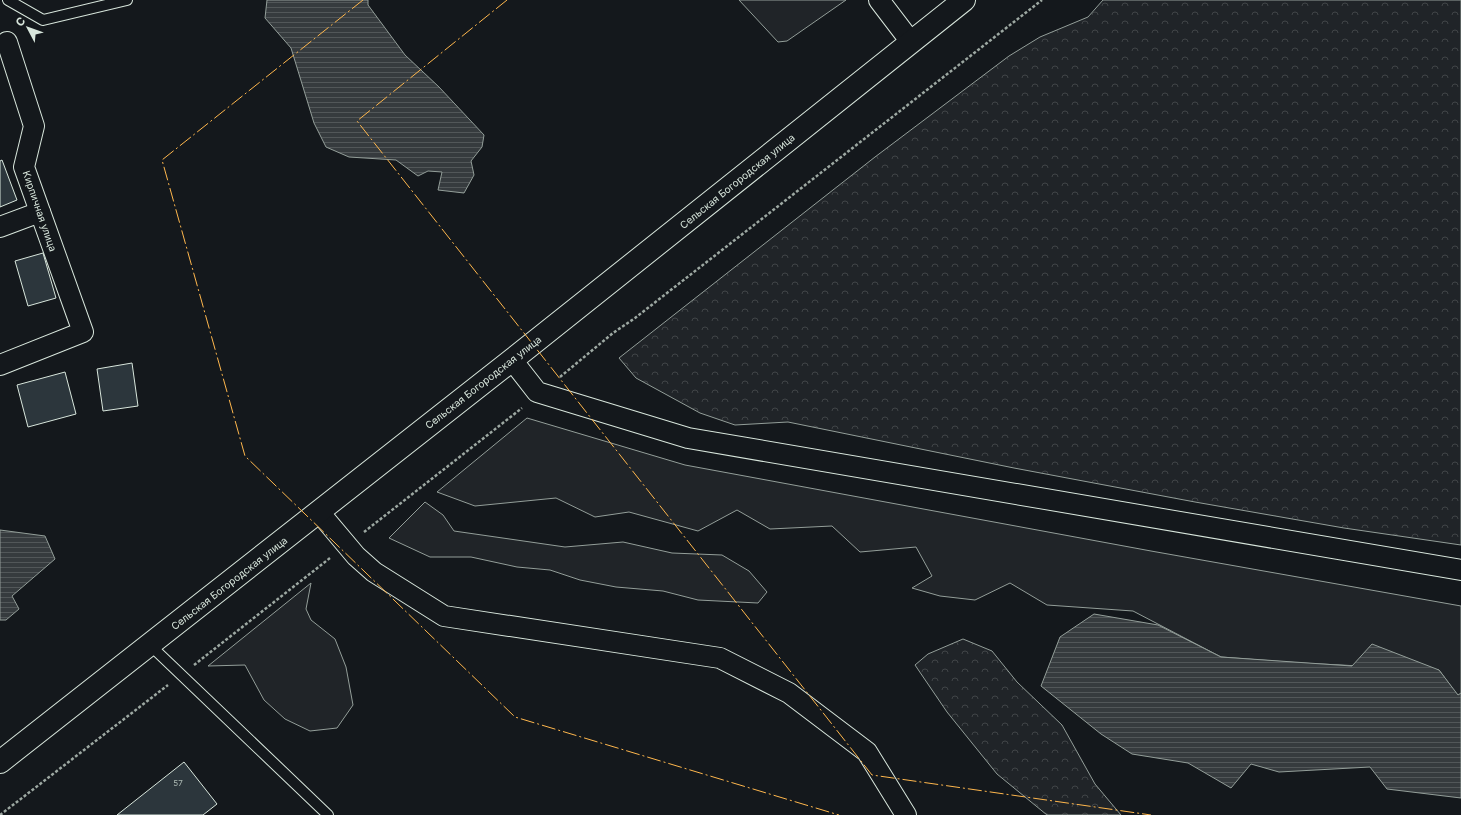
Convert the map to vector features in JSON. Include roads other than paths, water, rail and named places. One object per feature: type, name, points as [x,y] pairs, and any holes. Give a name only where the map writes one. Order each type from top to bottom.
[{"type":"main road","name":"Сельская Богородская улица","points":[[0,762],[512,360],[964,0]]},
{"type":"street","points":[[879,0],[911,42]]},
{"type":"street","name":"Кирпичная улица","points":[[0,365],[83,332],[24,167],[34,126],[4,44]]},
{"type":"street","points":[[0,227],[40,212]]},
{"type":"street","points":[[512,360],[537,392],[688,438],[1461,570]]},
{"type":"street","points":[[319,512],[347,545],[374,572],[444,616],[720,658],[789,692],[867,752],[906,815]]},
{"type":"lane","points":[[8,0],[43,20],[127,0]]},
{"type":"lane","points":[[150,645],[180,676],[328,815]]}]
